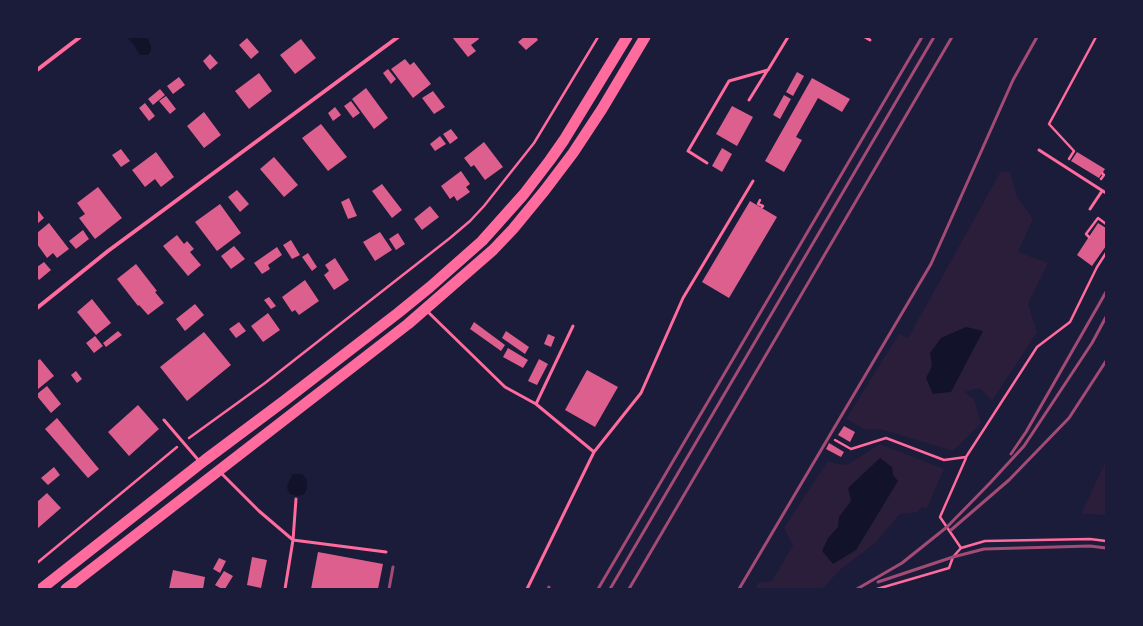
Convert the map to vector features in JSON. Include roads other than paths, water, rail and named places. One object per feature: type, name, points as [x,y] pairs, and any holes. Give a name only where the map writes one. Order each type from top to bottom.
[{"type":"highway","points":[[41,589],[201,463],[398,313],[482,241],[524,194],[554,155],[627,37]]},
{"type":"highway","points":[[66,589],[408,324],[493,250],[513,229],[573,153],[645,37]]},
{"type":"street","points":[[39,69],[80,37]]},
{"type":"street","points":[[37,308],[108,251],[398,37]]},
{"type":"lane","points":[[749,100],[788,37]]},
{"type":"lane","points":[[865,37],[870,40]]},
{"type":"lane","points":[[37,63],[39,69]]},
{"type":"lane","points":[[707,162],[688,152],[729,81],[768,70]]},
{"type":"lane","points":[[1039,150],[1106,193]]},
{"type":"lane","points":[[527,589],[594,452],[641,393],[683,298],[753,181]]},
{"type":"lane","points":[[1090,209],[1102,191]]},
{"type":"lane","points":[[426,309],[505,387],[536,404],[594,452]]},
{"type":"lane","points":[[536,404],[573,326]]},
{"type":"lane","points":[[164,420],[201,463]]},
{"type":"lane","points":[[219,471],[258,511],[293,540],[386,552]]},
{"type":"lane","points":[[285,589],[293,540],[296,499]]},
{"type":"railway","points":[[598,589],[922,37]]},
{"type":"railway","points":[[610,589],[934,37]]},
{"type":"railway","points":[[629,589],[952,37]]},
{"type":"railway","points":[[739,589],[931,264],[1013,80],[1037,37]]},
{"type":"railway","points":[[1011,454],[1026,432],[1106,292]]},
{"type":"railway","points":[[857,589],[902,563],[947,527],[1024,446],[1092,343],[1106,317]]},
{"type":"railway","points":[[951,530],[1009,480],[1069,418],[1106,361]]},
{"type":"railway","points":[[878,582],[953,557],[984,549],[1090,546],[1106,548]]},
{"type":"railway","points":[[389,589],[393,567]]}]
